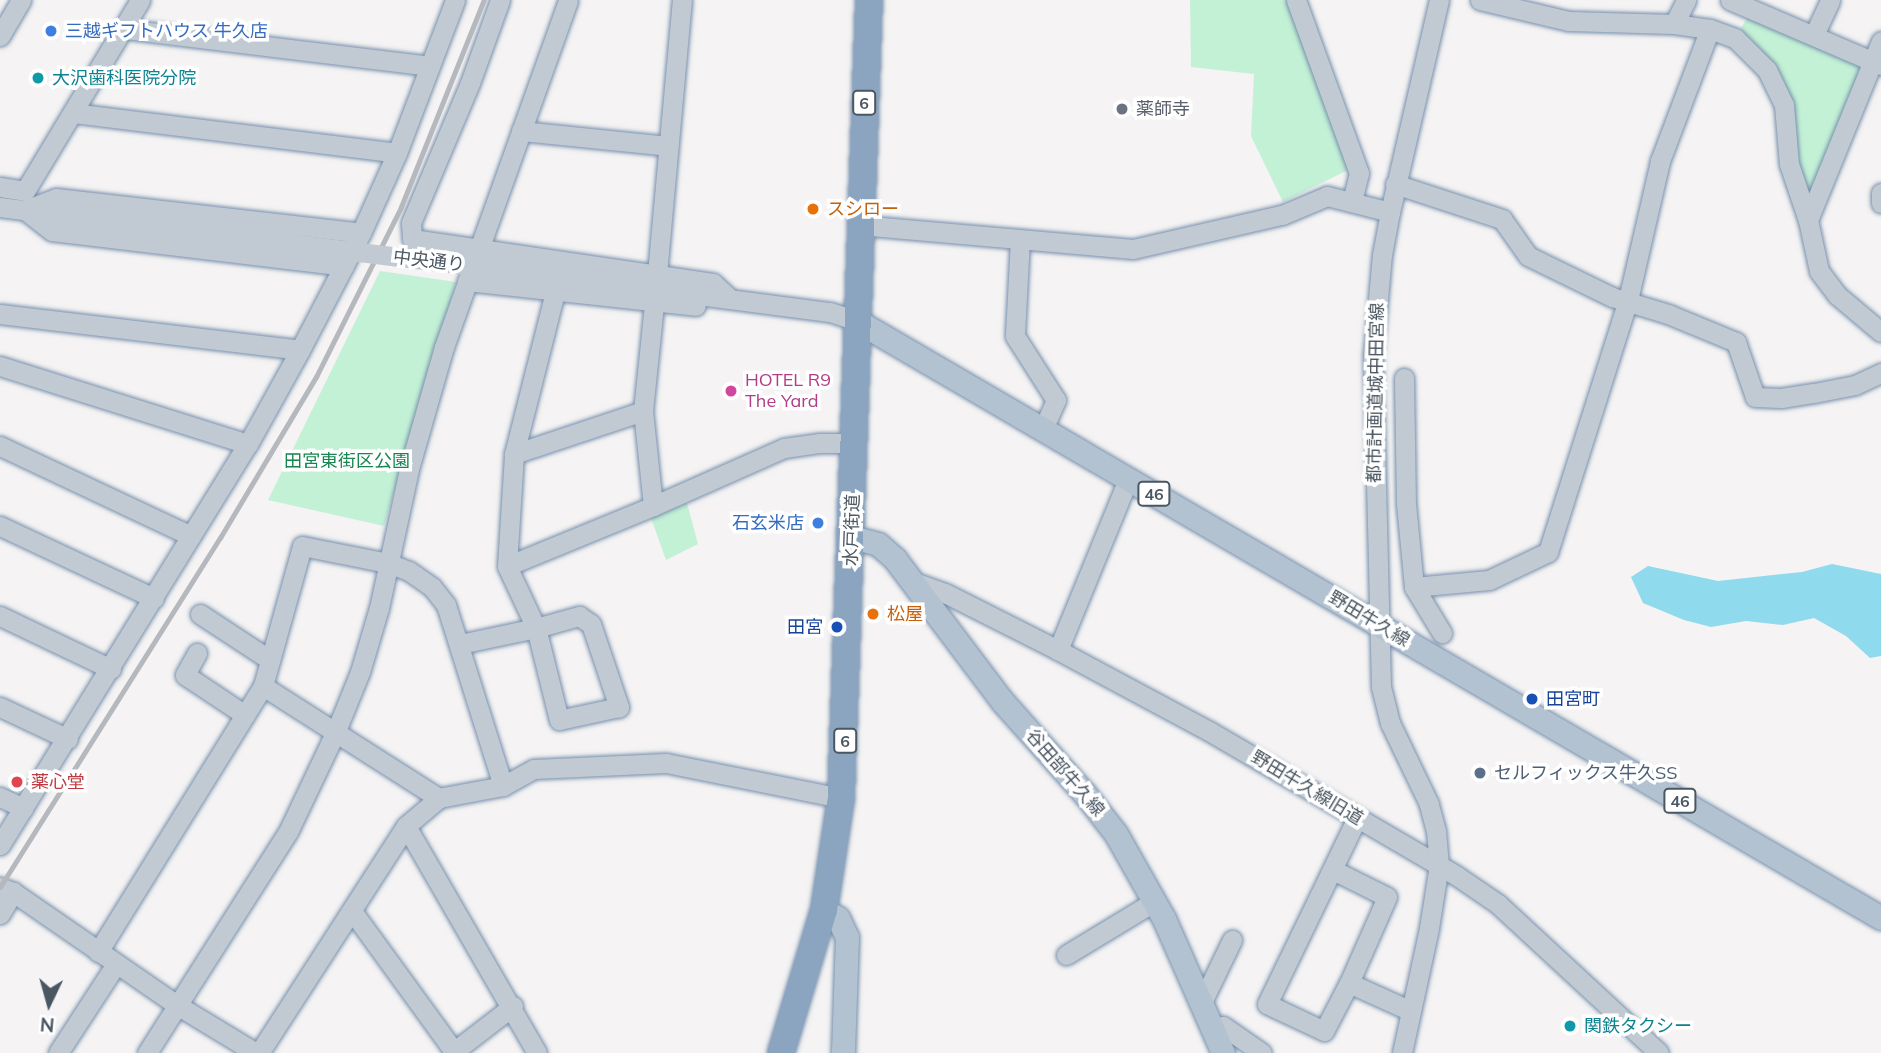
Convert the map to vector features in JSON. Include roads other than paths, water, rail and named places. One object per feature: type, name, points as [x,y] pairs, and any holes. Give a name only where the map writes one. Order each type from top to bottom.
[{"type":"highway","name":"水戸街道","points":[[781,1053],[824,910],[841,798],[855,443],[859,225],[869,0]]},
{"type":"main road","name":"野田牛久線","points":[[857,321],[1881,918]]},
{"type":"main road","name":"谷田部牛久線","points":[[852,537],[878,544],[915,582],[1002,701],[1085,794],[1116,834],[1155,901],[1223,1053]]},
{"type":"main road","points":[[824,910],[838,918],[847,937],[843,1053]]},
{"type":"street","points":[[0,36],[21,0]]},
{"type":"street","points":[[0,187],[25,191],[125,29],[140,0]]},
{"type":"street","points":[[0,845],[248,444],[300,350],[361,233],[397,153],[455,0]]},
{"type":"street","points":[[467,281],[554,284],[654,304],[713,307],[730,299],[713,283],[412,239],[411,223],[470,83],[499,0]]},
{"type":"street","points":[[147,1053],[288,832],[336,732],[360,672],[409,469],[467,281],[568,0]]},
{"type":"street","points":[[657,274],[682,0]]},
{"type":"street","points":[[1297,0],[1359,173],[1352,202]]},
{"type":"street","name":"都市計画道城中田宮線","points":[[1402,1053],[1439,865],[1436,831],[1429,804],[1385,708],[1381,687],[1376,512],[1375,323],[1395,184],[1439,0]]},
{"type":"street","points":[[1480,0],[1569,21],[1674,24],[1710,29],[1735,38],[1767,70],[1784,105],[1789,164],[1808,220],[1819,271],[1837,295],[1881,332]]},
{"type":"street","points":[[1674,24],[1686,0]]},
{"type":"street","points":[[1730,0],[1755,4],[1814,35],[1877,63]]},
{"type":"street","points":[[1814,35],[1830,0]]},
{"type":"street","points":[[125,29],[430,66]]},
{"type":"street","points":[[1414,587],[1489,580],[1548,552],[1628,300],[1660,161],[1710,29]]},
{"type":"street","points":[[1808,220],[1877,63],[1881,41]]},
{"type":"street","points":[[73,113],[397,153]]},
{"type":"street","points":[[522,131],[668,146]]},
{"type":"street","points":[[1395,184],[1502,219],[1528,256],[1612,297],[1628,300],[1736,342],[1755,397],[1781,398],[1814,393],[1855,385],[1881,373]]},
{"type":"street","points":[[1881,193],[1881,203]]},
{"type":"street","points":[[859,225],[1133,249],[1282,215],[1328,196],[1390,212]]},
{"type":"street","points":[[25,210],[56,198],[361,233]]},
{"type":"street","name":"中央通り","points":[[0,207],[188,231],[554,284],[730,299],[830,312],[857,321]]},
{"type":"street","points":[[25,210],[52,231],[344,266]]},
{"type":"street","points":[[1020,240],[1015,336],[1056,400],[1043,429]]},
{"type":"street","points":[[460,644],[536,628],[579,616],[591,624],[619,707],[559,720],[536,628],[507,566],[514,454],[554,284]]},
{"type":"street","points":[[653,506],[643,411],[654,304]]},
{"type":"street","points":[[0,314],[300,350]]},
{"type":"street","points":[[0,366],[248,444]]},
{"type":"street","points":[[1404,378],[1406,504],[1414,587],[1441,633]]},
{"type":"street","points":[[514,454],[643,411]]},
{"type":"street","points":[[507,566],[785,448],[818,443],[855,443]]},
{"type":"street","points":[[0,446],[191,536]]},
{"type":"street","points":[[1058,650],[1128,479]]},
{"type":"street","points":[[1376,512],[1406,504]]},
{"type":"street","points":[[0,526],[154,598]]},
{"type":"street","points":[[98,952],[263,686],[302,546],[388,563],[409,571],[432,587],[446,606],[460,644],[503,786]]},
{"type":"street","name":"野田牛久線旧道","points":[[915,582],[945,593],[1058,650],[1258,758],[1439,865],[1499,904],[1659,1053]]},
{"type":"street","points":[[200,614],[270,660]]},
{"type":"street","points":[[0,615],[111,669]]},
{"type":"street","points":[[197,653],[185,675],[244,715]]},
{"type":"street","points":[[263,686],[439,798]]},
{"type":"street","points":[[0,707],[68,739]]},
{"type":"street","points":[[0,914],[7,889],[177,1006],[258,1053],[407,826],[439,798],[503,786],[534,769],[666,763],[841,798]]},
{"type":"street","points":[[0,797],[24,808]]},
{"type":"street","points":[[1333,870],[1387,897],[1349,983],[1324,1031],[1267,1004],[1357,818]]},
{"type":"street","points":[[407,826],[513,1006],[537,1053]]},
{"type":"street","points":[[1066,956],[1155,901]]},
{"type":"street","points":[[352,911],[454,1052],[513,1006]]},
{"type":"street","points":[[1202,1002],[1232,940]]},
{"type":"street","points":[[58,1053],[116,964]]},
{"type":"street","points":[[1349,983],[1411,1011]]},
{"type":"street","points":[[1213,1029],[1223,1026],[1262,1053]]},
{"type":"water","points":[[1832,564],[1881,574],[1881,656],[1870,658],[1846,636],[1814,618],[1783,625],[1746,621],[1711,627],[1684,620],[1643,603],[1631,577],[1648,566],[1718,581],[1802,572]]},
{"type":"railway","points":[[0,887],[220,538],[316,377],[401,207],[484,0]]},
{"type":"place","name":"三越ギフトハウス 牛久店","points":[[51,31]]},
{"type":"place","name":"大沢歯科医院分院","points":[[38,78]]},
{"type":"place","name":"薬師寺","points":[[1122,109]]},
{"type":"place","name":"スシロー","points":[[813,209]]},
{"type":"place","name":"HOTEL R9 The Yard","points":[[731,391]]},
{"type":"place","name":"石玄米店","points":[[818,523]]},
{"type":"place","name":"松屋","points":[[873,614]]},
{"type":"place","name":"田宮","points":[[837,627]]},
{"type":"place","name":"田宮町","points":[[1532,699]]},
{"type":"place","name":"セルフィックス牛久SS","points":[[1480,773]]},
{"type":"place","name":"薬心堂","points":[[17,782]]},
{"type":"place","name":"関鉄タクシー","points":[[1570,1026]]},
{"type":"park label","name":"田宮東街区公園","points":[[347,461]]}]
